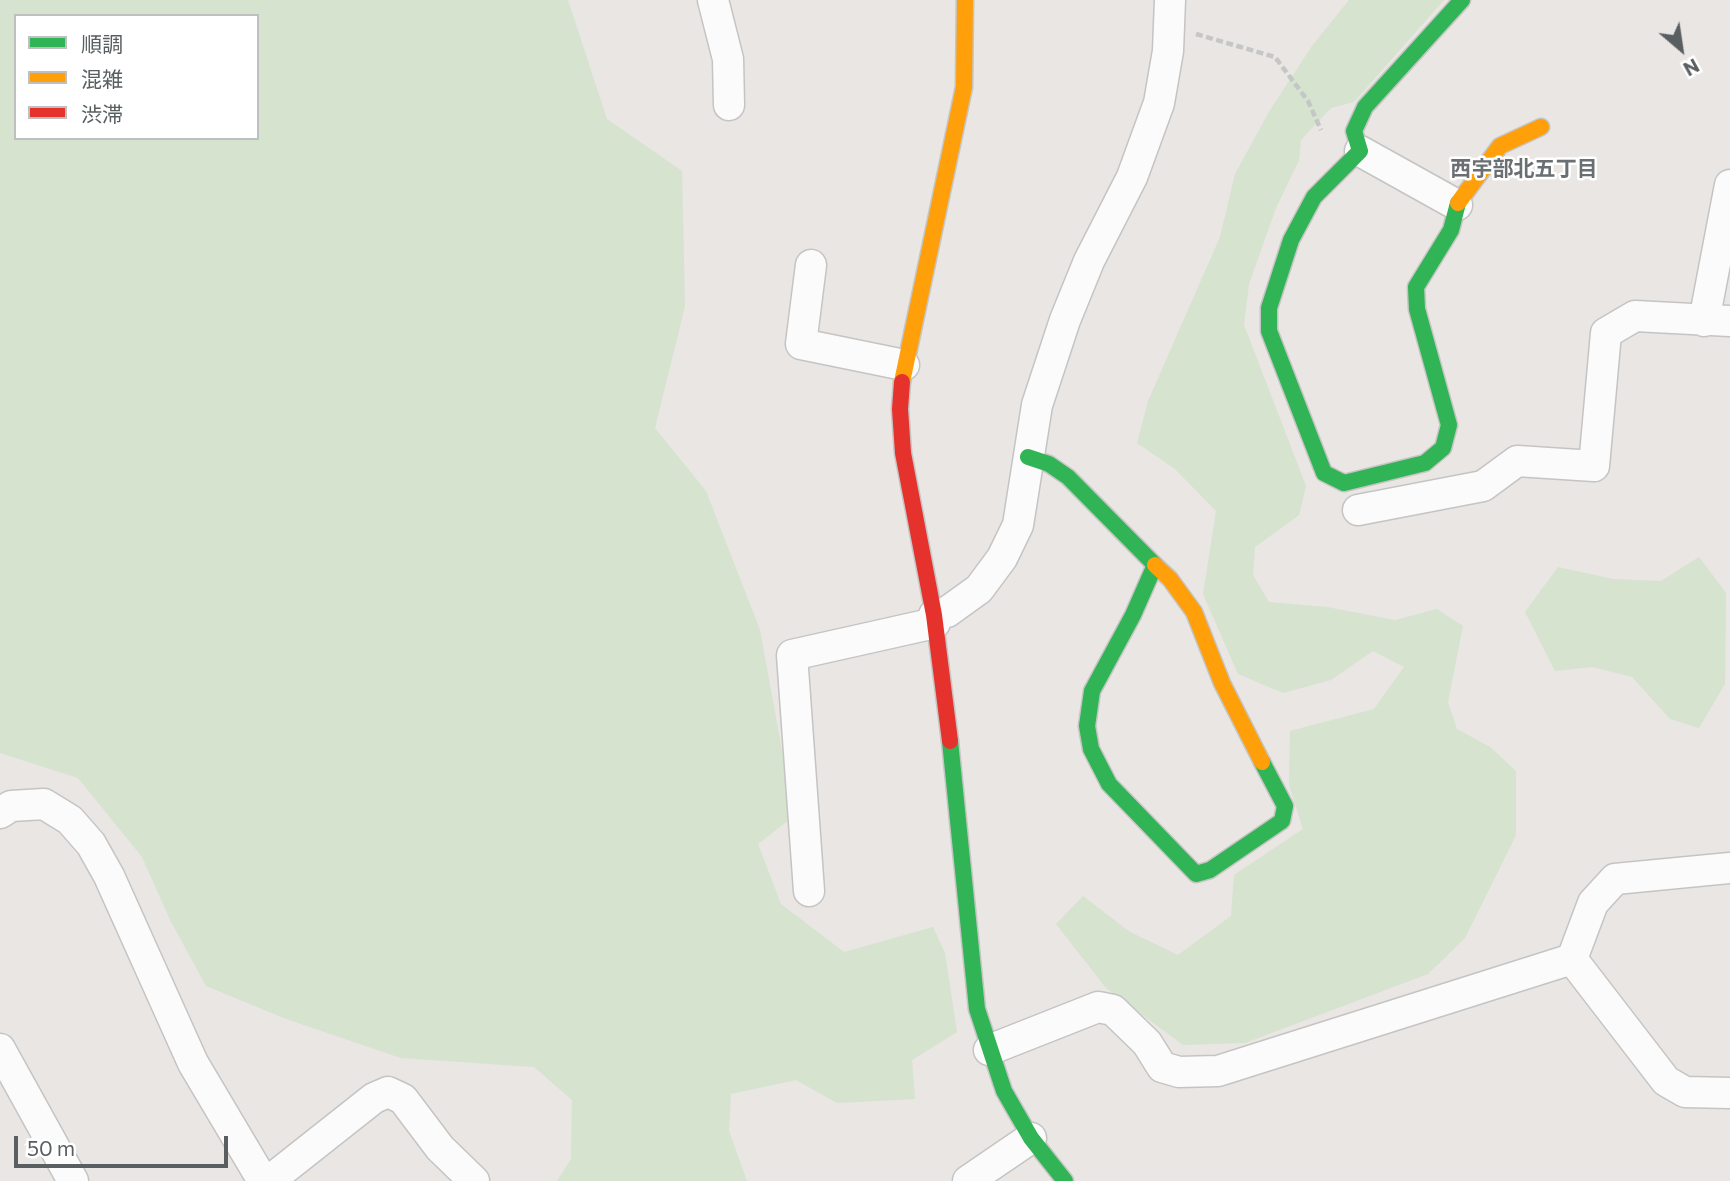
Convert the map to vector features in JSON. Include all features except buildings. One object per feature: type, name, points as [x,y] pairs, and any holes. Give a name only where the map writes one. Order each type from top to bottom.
[{"type":"street","points":[[713,0],[727,59],[729,104]]},
{"type":"street","points":[[965,0],[964,87],[904,365],[900,409],[903,453],[934,619],[952,754],[976,1009],[1004,1091],[1031,1138],[1065,1181]]},
{"type":"street","points":[[808,891],[792,655],[934,619],[979,589],[1002,558],[1018,525],[1037,405],[1065,320],[1089,261],[1132,177],[1159,103],[1169,30],[1170,0]]},
{"type":"street","points":[[1457,205],[1360,151],[1354,131],[1365,107],[1462,0]]},
{"type":"street","points":[[1360,151],[1314,197],[1292,240],[1269,309],[1269,331],[1324,473],[1344,482],[1425,463],[1443,448],[1449,425],[1436,387],[1417,309],[1416,286],[1451,230],[1457,205],[1500,146],[1541,127]]},
{"type":"street","points":[[1358,510],[1483,486],[1517,461],[1594,466],[1606,333],[1635,316],[1717,321],[1730,185]]},
{"type":"street","points":[[811,265],[801,344],[904,365]]},
{"type":"street","points":[[1028,457],[1049,464],[1068,477],[1170,579],[1194,612],[1222,683],[1285,806],[1282,821],[1210,870],[1196,874],[1131,810],[1109,784],[1091,749],[1087,726],[1092,691],[1133,615],[1155,565]]},
{"type":"street","points":[[0,813],[11,806],[44,804],[71,820],[91,844],[109,876],[193,1063],[266,1181],[374,1098],[388,1092],[403,1099],[440,1148],[474,1181]]},
{"type":"street","points":[[1572,959],[1593,903],[1615,878],[1730,868]]},
{"type":"street","points":[[989,1049],[1098,1007],[1112,1010],[1138,1035],[1162,1067],[1179,1072],[1218,1071],[1572,959]]},
{"type":"street","points":[[1572,959],[1666,1081],[1685,1092],[1730,1093]]},
{"type":"street","points":[[0,1049],[73,1181]]},
{"type":"street","points":[[968,1181],[1031,1138]]},
{"type":"path","points":[[1169,30],[1186,31],[1275,57],[1308,101],[1321,131],[1321,143]]},
{"type":"green space","points":[[0,0],[568,0],[607,119],[682,171],[685,306],[655,428],[706,491],[760,630],[794,816],[758,844],[781,904],[844,952],[933,927],[945,953],[957,1032],[912,1060],[915,1099],[837,1103],[796,1080],[731,1094],[729,1131],[747,1181],[557,1181],[571,1159],[572,1100],[534,1067],[401,1058],[286,1019],[206,986],[170,920],[142,857],[78,778],[0,753]]},
{"type":"green space","points":[[1349,0],[1444,0],[1354,102],[1331,108],[1301,140],[1299,160],[1276,208],[1249,284],[1244,325],[1306,486],[1299,515],[1255,547],[1253,575],[1269,602],[1327,607],[1395,620],[1437,609],[1463,626],[1448,702],[1457,729],[1490,747],[1516,771],[1516,835],[1465,938],[1428,974],[1245,1043],[1183,1045],[1106,988],[1056,924],[1083,896],[1130,932],[1178,955],[1231,916],[1234,875],[1303,829],[1289,785],[1290,731],[1374,709],[1404,667],[1373,651],[1331,680],[1283,693],[1238,674],[1203,594],[1216,511],[1175,469],[1137,443],[1148,401],[1220,237],[1235,174],[1270,110],[1312,46]]},
{"type":"green space","points":[[1699,557],[1726,593],[1725,684],[1699,728],[1670,719],[1632,677],[1592,667],[1555,671],[1525,612],[1558,567],[1613,579],[1661,581]]},
{"type":"traffic: fast","points":[[1458,203],[1451,230],[1416,287],[1417,309],[1449,425],[1443,448],[1425,463],[1344,483],[1324,473],[1269,331],[1269,308],[1291,240],[1314,197],[1360,151],[1354,131],[1365,107],[1462,0]]},
{"type":"traffic: fast","points":[[1028,457],[1049,464],[1068,477],[1155,565],[1133,615],[1092,691],[1087,726],[1091,749],[1109,784],[1196,874],[1210,870],[1282,821],[1285,806],[1262,762]]},
{"type":"traffic: fast","points":[[950,741],[977,1009],[1004,1091],[1031,1138],[1065,1181]]},
{"type":"traffic: slow","points":[[902,382],[964,87],[965,0]]},
{"type":"traffic: slow","points":[[1458,203],[1500,146],[1541,127]]},
{"type":"traffic: slow","points":[[1155,565],[1170,579],[1194,612],[1222,683],[1262,762]]},
{"type":"traffic: jam","points":[[902,382],[900,409],[903,453],[934,615],[950,741]]},
{"type":"district","name":"西宇部北五丁目","points":[[1524,169]]}]
